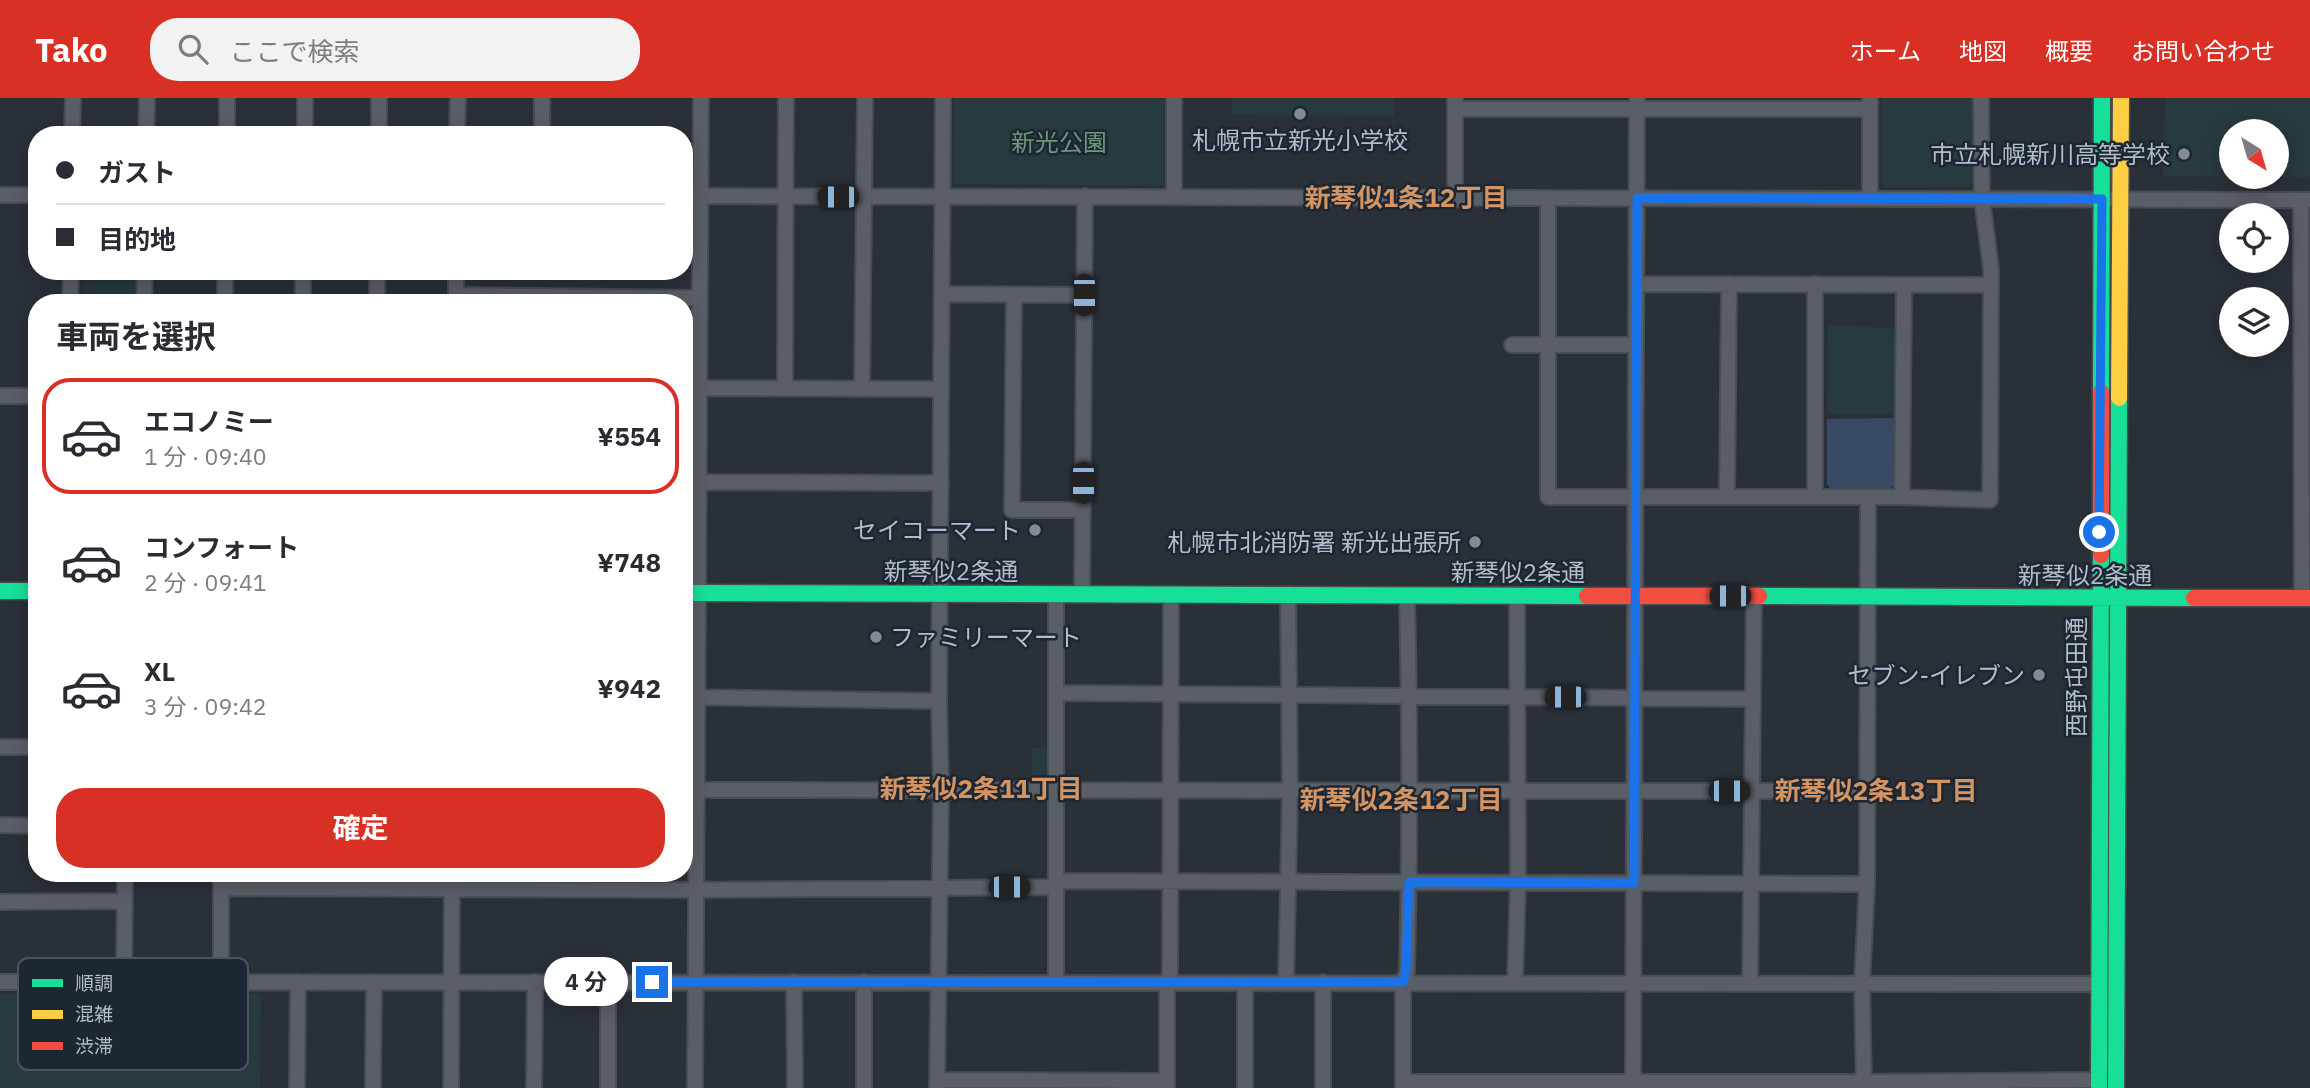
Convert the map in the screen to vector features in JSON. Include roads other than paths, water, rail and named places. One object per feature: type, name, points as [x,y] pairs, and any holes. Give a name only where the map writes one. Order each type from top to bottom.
[{"type":"street","points":[[72,126],[73,98]]},
{"type":"street","points":[[146,126],[147,98]]},
{"type":"street","points":[[227,98],[227,126]]},
{"type":"street","points":[[305,98],[305,126]]},
{"type":"street","points":[[379,98],[379,126]]},
{"type":"street","points":[[457,126],[458,98]]},
{"type":"street","points":[[542,98],[542,126]]},
{"type":"street","points":[[693,522],[694,393],[700,298],[701,98]]},
{"type":"street","points":[[785,387],[786,98]]},
{"type":"street","points":[[862,387],[865,98]]},
{"type":"street","points":[[943,98],[939,701],[941,791],[937,1084],[1167,1085],[1171,594]]},
{"type":"street","points":[[1174,98],[1174,197]]},
{"type":"street","points":[[1548,198],[1548,497],[1902,497],[1990,500],[1991,285],[1982,199],[1981,98]]},
{"type":"street","name":"西野屯田通","points":[[2099,1084],[2102,98]]},
{"type":"street","name":"西野屯田通","points":[[2116,1088],[2121,98]]},
{"type":"street","points":[[1455,200],[1455,104],[1546,103],[1870,103],[1870,198]]},
{"type":"street","points":[[1633,1085],[1637,103]]},
{"type":"street","points":[[0,195],[28,195]]},
{"type":"street","points":[[693,196],[1455,200],[2306,200],[2306,598]]},
{"type":"street","points":[[1082,594],[1085,196]]},
{"type":"street","points":[[1636,284],[1991,285]]},
{"type":"street","points":[[1727,496],[1729,284]]},
{"type":"street","points":[[1815,284],[1815,497]]},
{"type":"street","points":[[1902,497],[1904,286]]},
{"type":"street","points":[[942,294],[1084,295]]},
{"type":"street","points":[[1014,295],[1012,510],[1083,510]]},
{"type":"street","points":[[693,298],[700,298]]},
{"type":"street","points":[[1512,345],[1636,345]]},
{"type":"street","points":[[694,393],[785,387],[941,389]]},
{"type":"street","points":[[0,396],[28,396]]},
{"type":"street","points":[[694,486],[941,483]]},
{"type":"street","points":[[1864,1085],[1862,983],[1867,884],[1868,497]]},
{"type":"street","points":[[0,591],[28,591]]},
{"type":"street","name":"新琴似2条通","points":[[693,593],[2306,598]]},
{"type":"street","points":[[1056,594],[1056,983]]},
{"type":"street","points":[[1286,983],[1290,791],[1288,594]]},
{"type":"street","points":[[1407,594],[1409,882],[1406,971],[1403,982],[1403,1085],[2099,1084]]},
{"type":"street","points":[[1515,982],[1518,882],[1517,595]]},
{"type":"street","points":[[1749,982],[1754,596]]},
{"type":"street","points":[[1056,693],[1751,699]]},
{"type":"street","points":[[693,697],[939,701]]},
{"type":"street","points":[[0,747],[28,747]]},
{"type":"street","points":[[693,790],[1867,791]]},
{"type":"street","points":[[0,825],[28,826]]},
{"type":"street","points":[[693,830],[696,890],[695,1088]]},
{"type":"street","points":[[124,958],[125,882]]},
{"type":"street","points":[[220,958],[221,882]]},
{"type":"street","points":[[250,882],[452,889],[696,890],[1170,882],[1867,884]]},
{"type":"street","points":[[451,1088],[452,882]]},
{"type":"street","points":[[0,902],[124,901]]},
{"type":"street","points":[[0,982],[18,982]]},
{"type":"street","points":[[248,982],[2100,984]]},
{"type":"street","points":[[298,982],[298,1088]]},
{"type":"street","points":[[373,1088],[374,982]]},
{"type":"street","points":[[534,1088],[535,982]]},
{"type":"street","points":[[608,982],[608,1088]]},
{"type":"street","points":[[794,982],[795,1088]]},
{"type":"street","points":[[864,982],[864,1088]]},
{"type":"street","points":[[1323,982],[1323,1088]]},
{"type":"street","points":[[1245,983],[1245,1088]]},
{"type":"water","points":[[1894,418],[1894,484],[1890,489],[1833,491],[1827,484],[1827,419]]},
{"type":"place","name":"札幌市立新光小学校","points":[[1300,114]]},
{"type":"place","name":"市立札幌新川高等学校","points":[[2184,154]]},
{"type":"place","name":"セイコーマート","points":[[1035,530]]},
{"type":"place","name":"札幌市北消防署 新光出張所","points":[[1475,542]]},
{"type":"place","name":"ファミリーマート","points":[[876,637]]},
{"type":"place","name":"セブン-イレブン","points":[[2039,675]]},
{"type":"district","name":"新琴似1条12丁目","points":[[1406,197]]},
{"type":"district","name":"新琴似2条11丁目","points":[[981,788]]},
{"type":"district","name":"新琴似2条13丁目","points":[[1876,790]]},
{"type":"district","name":"新琴似2条12丁目","points":[[1401,799]]},
{"type":"park label","name":"新光公園","points":[[1059,142]]}]
